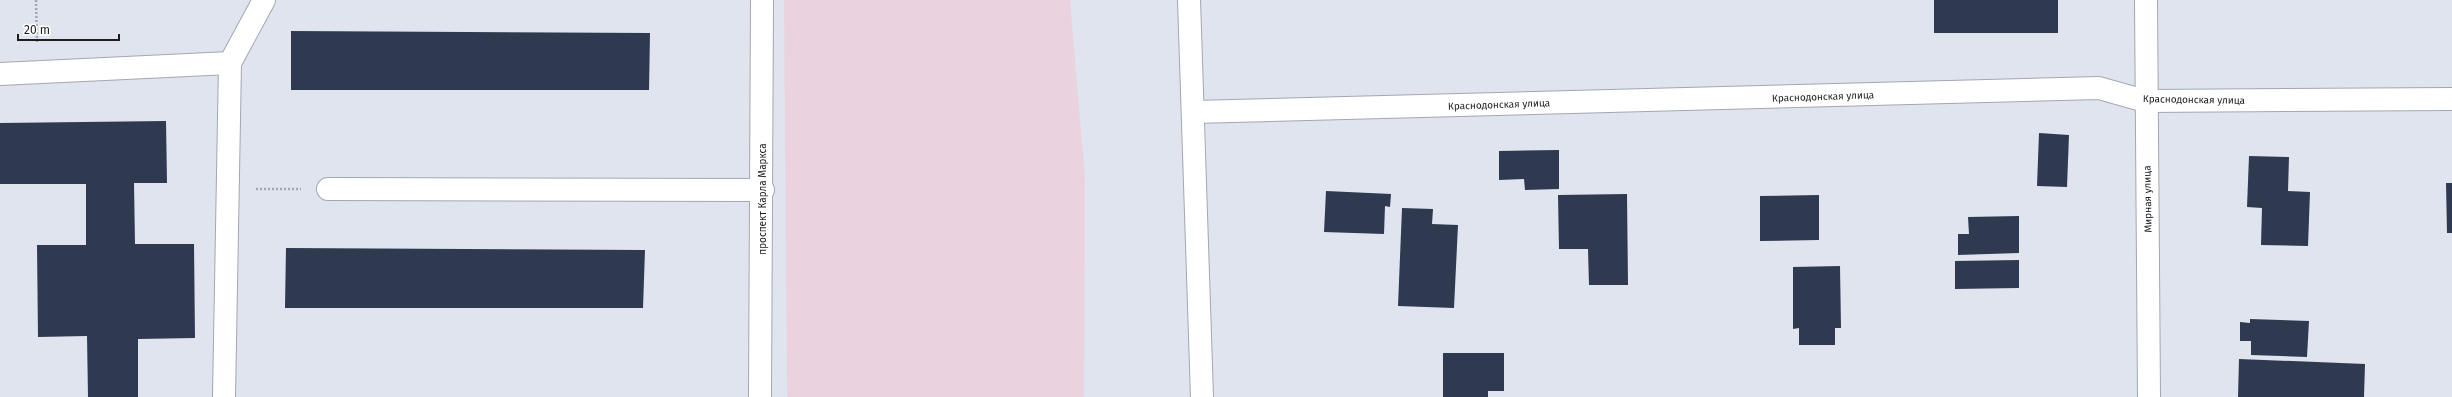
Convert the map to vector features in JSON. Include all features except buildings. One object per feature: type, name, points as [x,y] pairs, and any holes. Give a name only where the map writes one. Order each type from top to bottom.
[{"type":"street","points":[[224,397],[230,63],[264,0]]},
{"type":"street","name":"проспект Карла Маркса","points":[[760,397],[763,190],[762,0]]},
{"type":"street","points":[[1188,0],[1202,397]]},
{"type":"street","name":"Мирная улица","points":[[2146,0],[2145,100],[2149,397]]},
{"type":"street","points":[[0,74],[230,63]]},
{"type":"street","name":"Краснодонская улица","points":[[1193,112],[2099,88],[2145,100],[2452,99]]},
{"type":"street","points":[[328,189],[763,190]]},
{"type":"path","points":[[36,0],[37,72]]},
{"type":"path","points":[[227,189],[328,189]]},
{"type":"shaded area","points":[[784,0],[1070,0],[1085,178],[1084,397],[787,397]]}]
